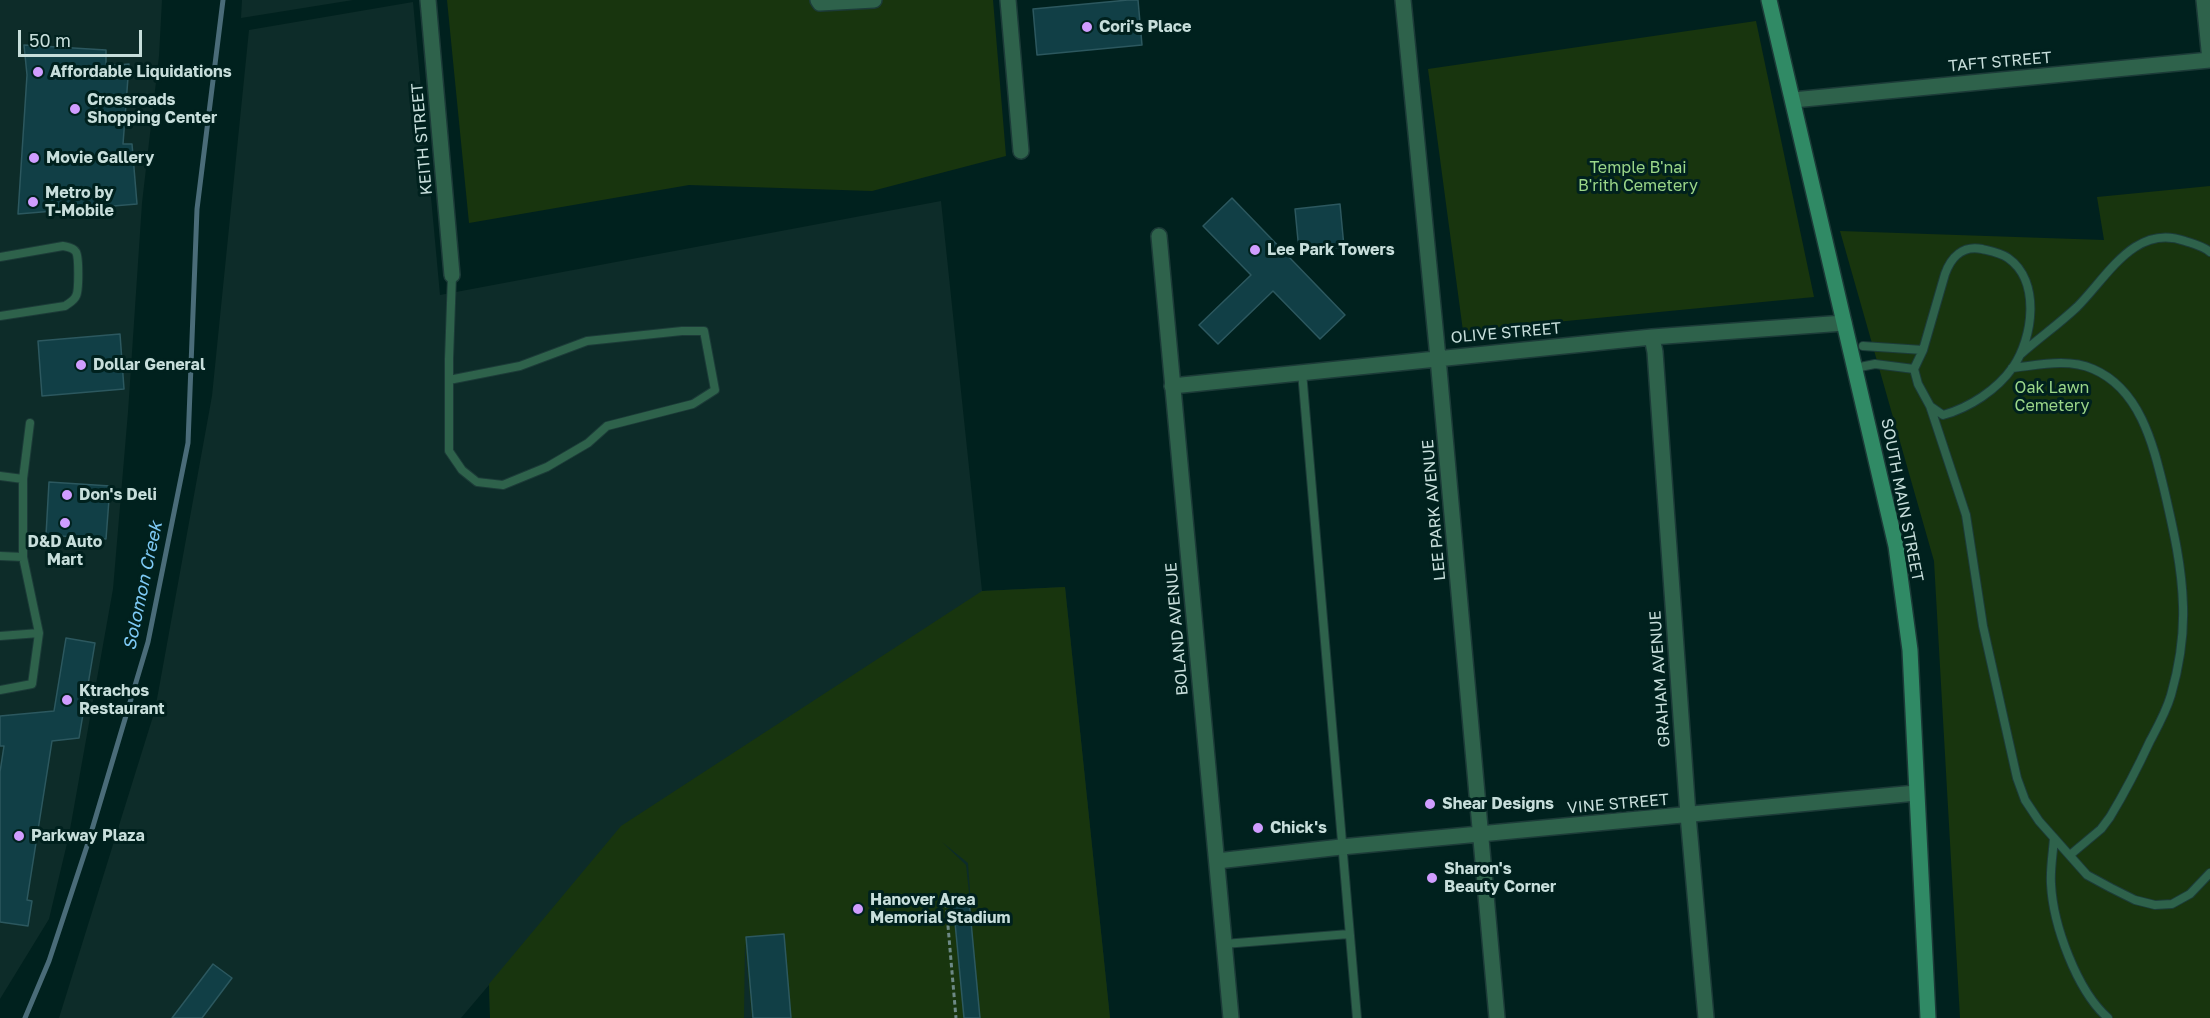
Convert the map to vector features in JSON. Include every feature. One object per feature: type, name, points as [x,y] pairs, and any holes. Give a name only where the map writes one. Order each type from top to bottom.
[{"type":"main road","name":"SOUTH MAIN STREET","points":[[1769,0],[1896,546],[1910,650],[1928,1018]]},
{"type":"street","name":"KEITH STREET","points":[[428,0],[452,275]]},
{"type":"street","points":[[819,0],[820,3],[874,0]]},
{"type":"street","points":[[1008,0],[1021,150]]},
{"type":"street","name":"LEE PARK AVENUE","points":[[1403,0],[1438,358],[1497,1018]]},
{"type":"street","points":[[2204,0],[2210,60]]},
{"type":"street","name":"TAFT STREET","points":[[1792,100],[2210,60]]},
{"type":"street","name":"BOLAND AVENUE","points":[[1159,236],[1231,1018]]},
{"type":"street","name":"OLIVE STREET","points":[[1172,386],[1652,337],[1844,323]]},
{"type":"street","name":"GRAHAM AVENUE","points":[[1652,337],[1655,352],[1688,815],[1706,1018]]},
{"type":"street","name":"VINE STREET","points":[[1216,861],[1341,847],[1916,793]]},
{"type":"lane","points":[[2019,356],[2074,309],[2129,250],[2142,241],[2156,236],[2175,237],[2210,252]]},
{"type":"lane","points":[[0,257],[63,246],[71,247],[78,258],[77,295],[72,302],[65,306],[0,316]]},
{"type":"lane","points":[[1930,406],[1943,415],[1959,411],[1984,396],[2012,368],[2019,356],[2027,333],[2030,297],[2024,278],[2007,256],[1975,248],[1957,254],[1948,264],[1923,350],[1914,369],[1918,384],[1930,406],[1966,515],[1983,626],[2017,778],[2025,800],[2054,838],[2087,875],[2135,900],[2155,905],[2172,904],[2190,894],[2210,873]]},
{"type":"lane","points":[[449,380],[520,366],[587,341],[682,331],[704,331],[715,390],[693,404],[607,426],[588,443],[547,467],[503,486],[477,482],[462,470],[449,451],[449,380],[452,275]]},
{"type":"lane","points":[[1863,346],[1923,350]]},
{"type":"lane","points":[[1855,368],[1875,364],[1914,369]]},
{"type":"lane","points":[[2012,368],[2077,364],[2092,369],[2119,387],[2138,414],[2152,441],[2171,516],[2181,575],[2183,607],[2181,638],[2171,695],[2164,715],[2102,829],[2070,855]]},
{"type":"lane","points":[[1302,372],[1357,1018]]},
{"type":"lane","points":[[0,690],[32,684],[39,633],[23,557],[23,479],[30,423]]},
{"type":"lane","points":[[0,476],[23,479]]},
{"type":"lane","points":[[0,556],[23,557]]},
{"type":"lane","points":[[0,636],[39,633]]},
{"type":"lane","points":[[2054,838],[2051,884],[2055,911],[2068,957],[2098,1009],[2109,1018]]},
{"type":"lane","points":[[1224,944],[1349,934]]},
{"type":"path","points":[[946,903],[956,1018]]},
{"type":"shaded area","points":[[0,0],[162,0],[159,56],[142,203],[113,589],[69,835],[49,919],[0,999]]},
{"type":"shaded area","points":[[242,0],[353,0],[241,18]]},
{"type":"shaded area","points":[[413,2],[440,295],[941,201],[982,591],[1065,587],[1110,1018],[490,1018],[489,985],[461,1018],[59,1018],[155,710],[212,396],[249,30]]},
{"type":"green space","points":[[447,0],[993,0],[1006,156],[872,191],[689,185],[469,223]]},
{"type":"green space","name":"Temple B'nai B'rith Cemetery","points":[[1756,21],[1814,297],[1463,331],[1428,69]]},
{"type":"green space","name":"Oak Lawn Cemetery","points":[[2210,186],[2210,1018],[1960,1018],[1934,561],[1840,231],[2104,240],[2097,197]]},
{"type":"green space","points":[[1065,587],[1110,1018],[752,1018],[745,943],[744,1018],[490,1018],[489,984],[621,826],[982,591]],"holes":[[[942,842],[968,863],[972,920],[966,865]]]},
{"type":"building","points":[[1138,0],[1142,45],[1037,55],[1033,9]]},
{"type":"building","name":"Crossroads Shopping Center","points":[[24,45],[106,50],[106,66],[129,64],[123,144],[132,144],[137,204],[18,214],[27,75]]},
{"type":"building","name":"Lee Park Towers","points":[[1232,198],[1345,315],[1320,339],[1273,291],[1218,344],[1199,325],[1251,275],[1203,226]]},
{"type":"building","points":[[1340,204],[1344,247],[1299,251],[1295,209]]},
{"type":"building","name":"Dollar General","points":[[120,334],[124,389],[42,396],[38,341]]},
{"type":"building","points":[[49,482],[110,486],[106,539],[46,535]]},
{"type":"building","points":[[66,638],[95,643],[79,738],[52,741],[27,900],[32,901],[28,926],[0,922],[0,772],[4,746],[0,746],[0,716],[54,711]]},
{"type":"building","points":[[969,900],[980,1018],[964,1018],[953,901]]},
{"type":"building","points":[[784,934],[791,1018],[753,1018],[746,937]]},
{"type":"building","points":[[213,964],[232,978],[202,1018],[172,1018]]},
{"type":"waterway","name":"Solomon Creek","points":[[25,1018],[49,961],[88,843],[148,642],[188,443],[197,209],[223,0]]},
{"type":"place","name":"Cori's Place","points":[[1087,27]]},
{"type":"place","name":"Affordable Liquidations","points":[[38,72]]},
{"type":"place","name":"Crossroads Shopping Center","points":[[75,109]]},
{"type":"place","name":"Movie Gallery","points":[[34,158]]},
{"type":"place","name":"Metro by T-Mobile","points":[[33,202]]},
{"type":"place","name":"Lee Park Towers","points":[[1255,250]]},
{"type":"place","name":"Dollar General","points":[[81,365]]},
{"type":"place","name":"Don's Deli","points":[[67,495]]},
{"type":"place","name":"D&D Auto Mart","points":[[65,523]]},
{"type":"place","name":"Ktrachos Restaurant","points":[[67,700]]},
{"type":"place","name":"Shear Designs","points":[[1430,804]]},
{"type":"place","name":"Chick's","points":[[1258,828]]},
{"type":"place","name":"Parkway Plaza","points":[[19,836]]},
{"type":"place","name":"Sharon's Beauty Corner","points":[[1432,878]]},
{"type":"place","name":"Hanover Area Memorial Stadium","points":[[858,909]]}]
